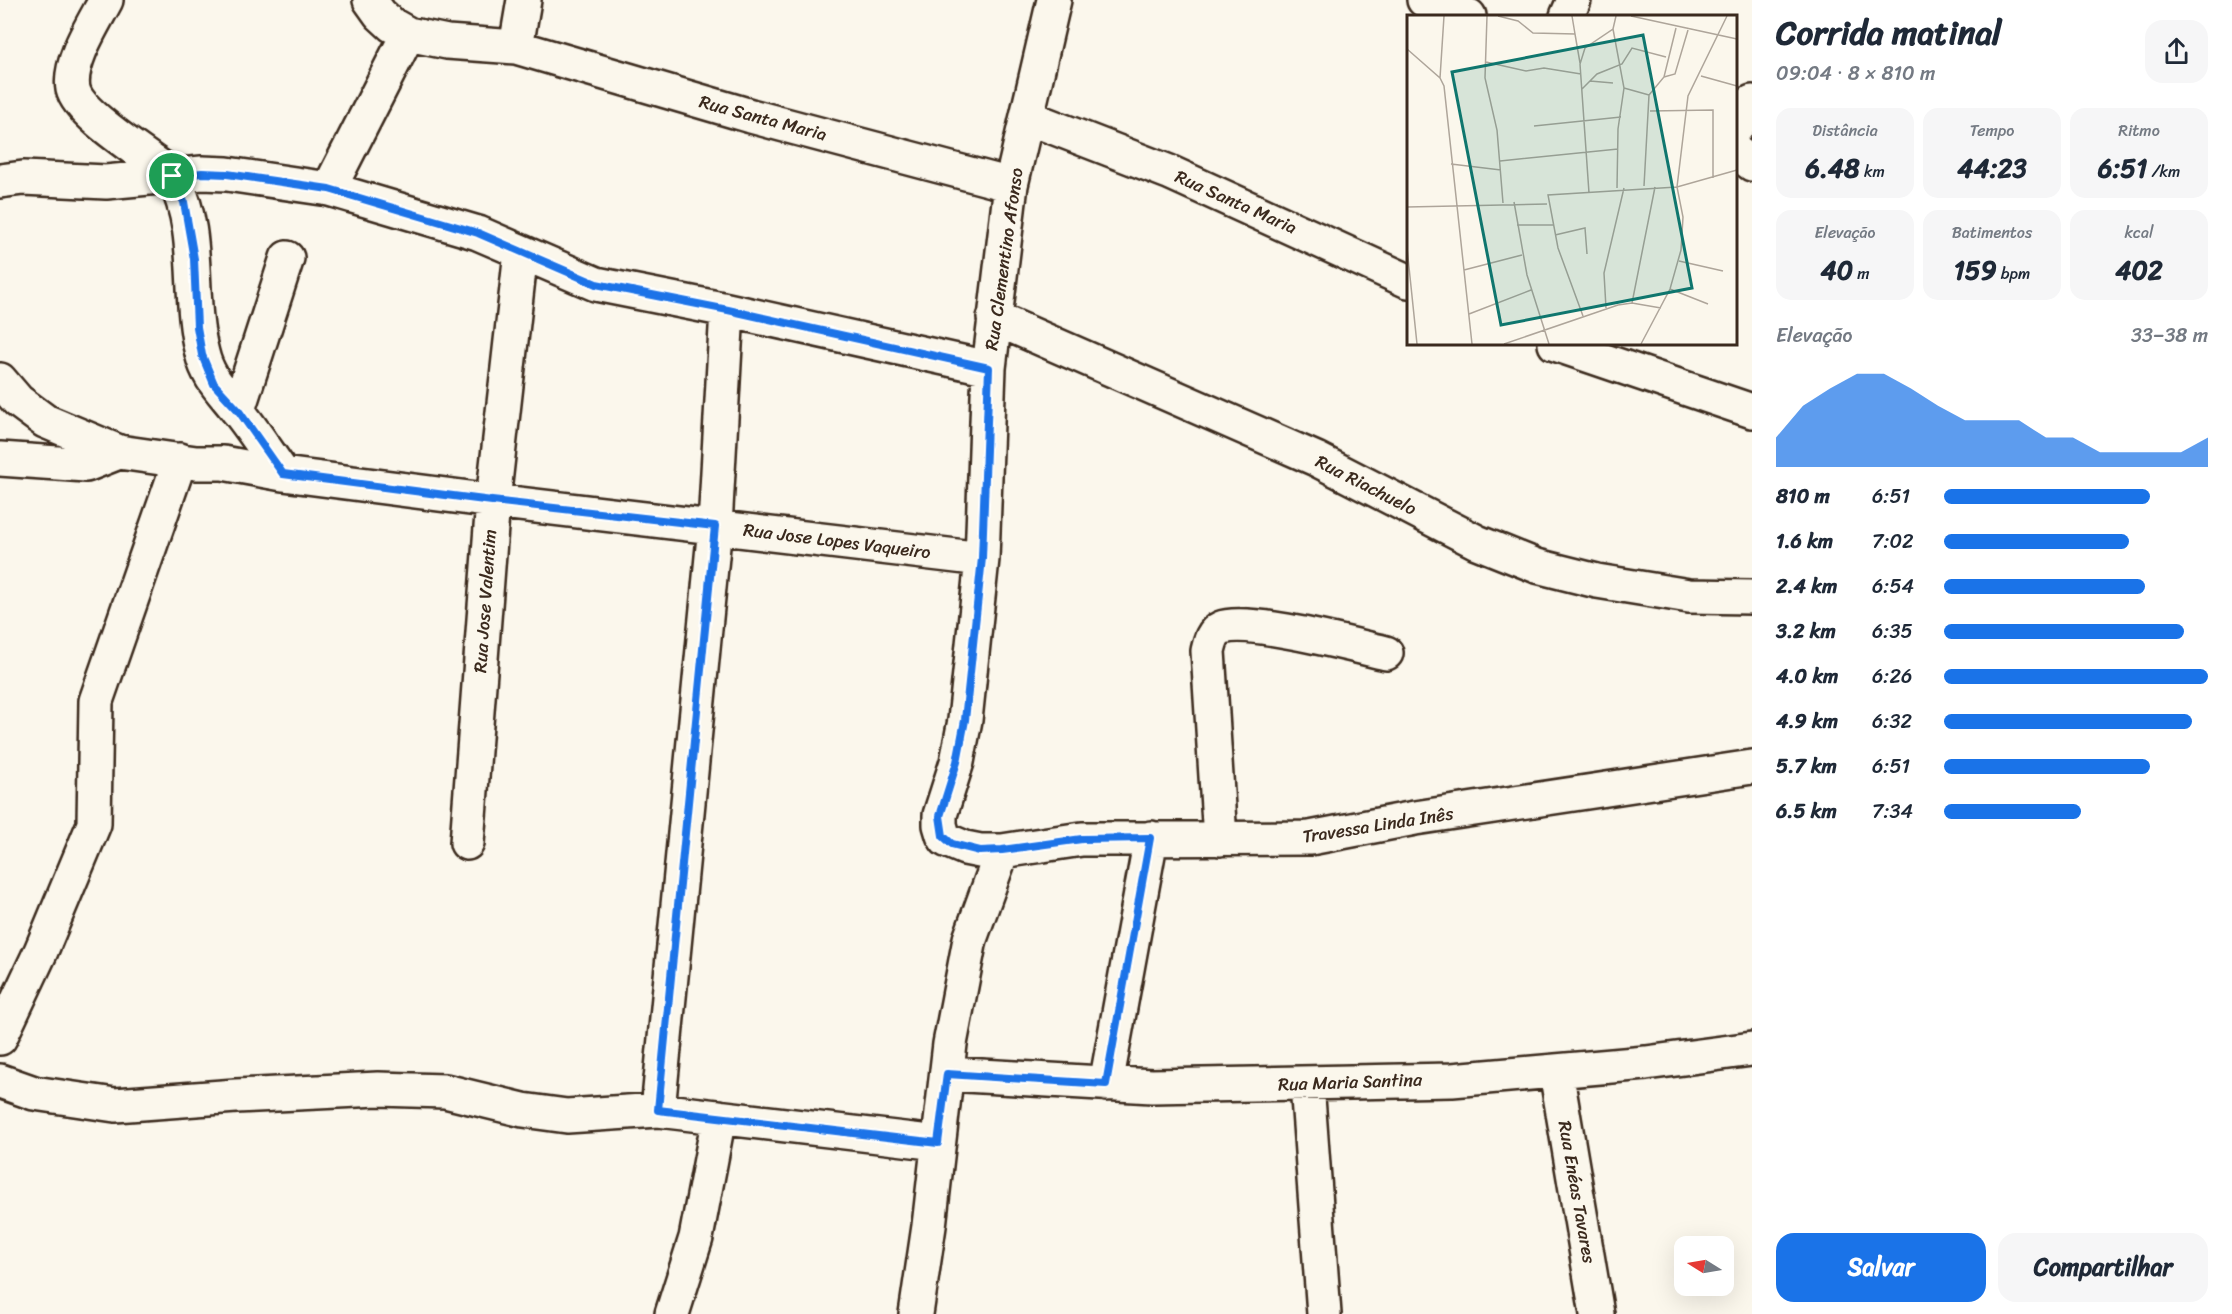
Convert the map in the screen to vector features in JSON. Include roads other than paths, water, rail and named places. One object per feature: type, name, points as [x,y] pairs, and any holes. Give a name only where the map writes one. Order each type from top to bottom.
[{"type":"street","points":[[106,0],[82,47],[76,65],[74,89],[77,98],[110,130],[172,176],[184,202],[194,259],[197,327],[202,355],[214,384],[238,410],[283,474]]},
{"type":"street","points":[[329,189],[408,34],[392,25],[370,0]]},
{"type":"street","points":[[516,47],[524,0]]},
{"type":"street","name":"Rua Clementino Afonso","points":[[1002,850],[980,851],[952,844],[943,836],[940,816],[957,762],[965,720],[982,558],[989,368],[1011,185],[1054,0]]},
{"type":"street","points":[[1424,0],[1466,15]]},
{"type":"street","points":[[1567,15],[1574,0]]},
{"type":"street","name":"Rua Santa Maria","points":[[408,34],[447,42],[516,47],[751,116],[1011,185]]},
{"type":"street","points":[[1737,126],[1752,102]]},
{"type":"street","name":"Rua Santa Maria","points":[[1027,117],[1180,177],[1407,281]]},
{"type":"street","points":[[1737,153],[1752,164]]},
{"type":"street","points":[[0,181],[23,178],[106,182],[202,173],[227,174],[329,189],[478,233],[596,284],[728,310],[989,368]]},
{"type":"street","name":"Rua Jose Valentim","points":[[467,843],[492,501],[521,252]]},
{"type":"street","points":[[238,410],[287,258]]},
{"type":"street","points":[[658,1110],[715,526],[728,310]]},
{"type":"street","name":"Rua Riachuelo","points":[[994,318],[1316,459],[1478,542],[1537,566],[1597,581],[1689,596],[1752,597]]},
{"type":"street","points":[[1558,345],[1752,411]]},
{"type":"street","name":"Rua Jose Lopes Vaqueiro","points":[[0,380],[18,401],[45,421],[119,452],[223,463],[283,474],[492,501],[982,558]]},
{"type":"street","points":[[0,459],[86,465],[119,452]]},
{"type":"street","points":[[0,1038],[41,951],[94,824],[96,700],[180,460]]},
{"type":"street","points":[[1220,839],[1208,651],[1213,635],[1220,628],[1248,625],[1272,628],[1386,653]]},
{"type":"street","name":"Travessa Linda Inês","points":[[1002,850],[1082,839],[1310,838],[1415,818],[1752,767]]},
{"type":"street","points":[[1106,1084],[1150,838]]},
{"type":"street","points":[[916,1314],[929,1226],[950,1044],[970,939],[1002,850]]},
{"type":"street","name":"Rua Maria Santina","points":[[947,1074],[1152,1086],[1452,1080],[1646,1063],[1752,1049]]},
{"type":"street","name":"Rua Enéas Tavares","points":[[1556,1071],[1598,1314]]},
{"type":"street","points":[[0,1081],[34,1093],[115,1105],[378,1089],[445,1091],[523,1110],[567,1116],[658,1110],[938,1143]]},
{"type":"street","points":[[1307,1084],[1324,1314]]},
{"type":"street","points":[[672,1314],[696,1238],[719,1117]]}]
